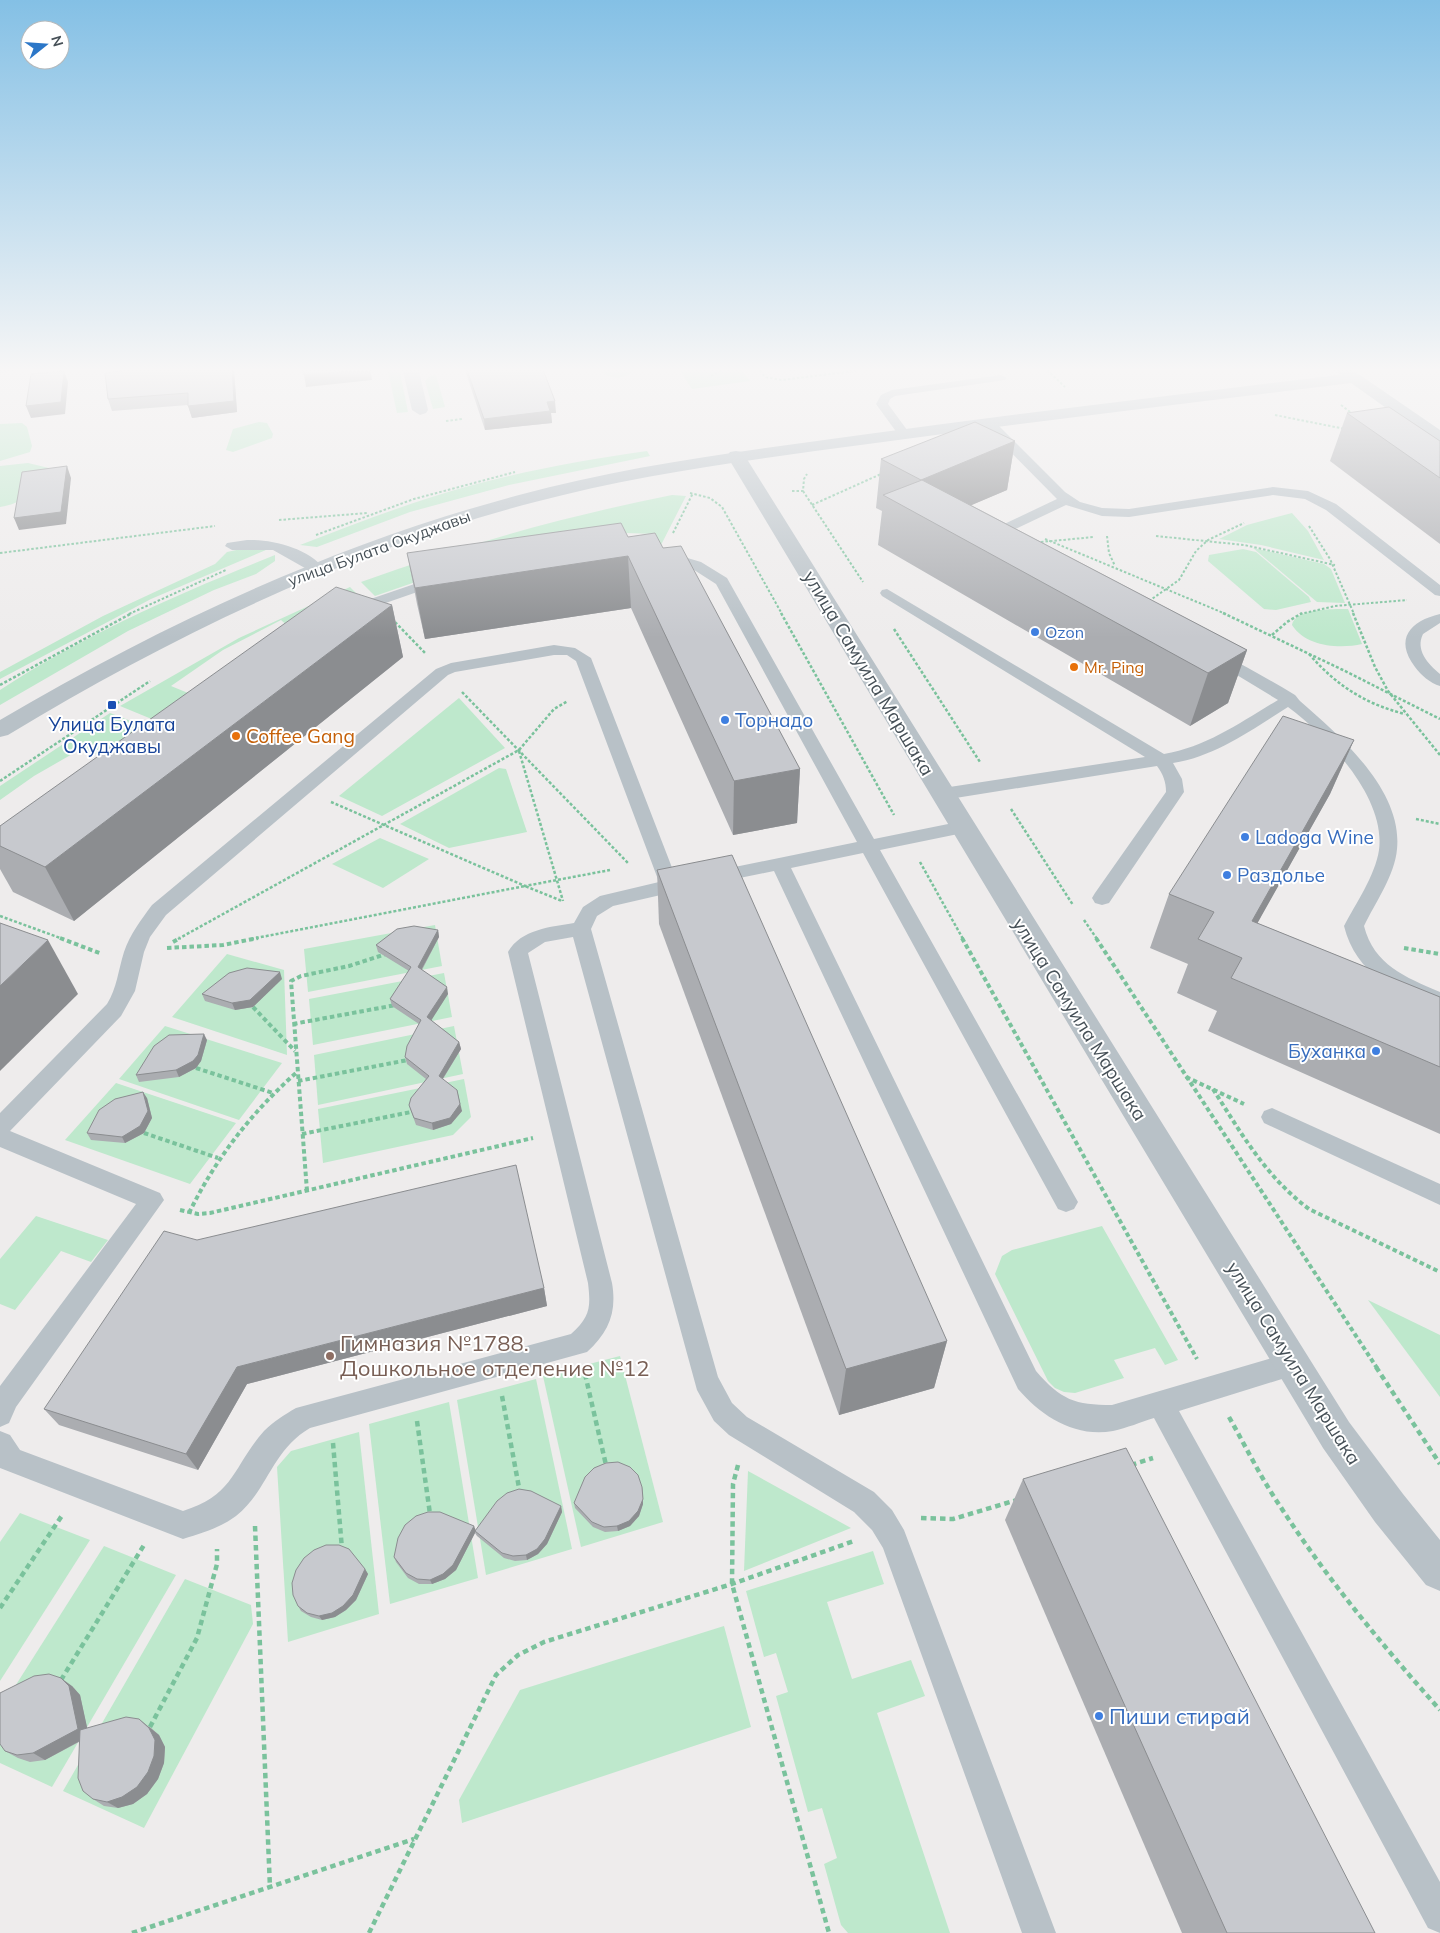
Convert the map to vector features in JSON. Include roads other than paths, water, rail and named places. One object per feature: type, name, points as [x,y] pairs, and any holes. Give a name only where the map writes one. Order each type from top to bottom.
[{"type":"street","name":"улица Булата Окуджавы","points":[[0,730],[158,641],[242,601],[317,569],[423,530],[528,498],[632,474],[729,457]]},
{"type":"street","name":"улица Самуила Маршака","points":[[737,457],[1336,1435],[1389,1508],[1440,1571]]},
{"type":"lane","points":[[1023,457],[1066,500],[1084,508],[1102,512],[1129,512],[1273,491],[1296,492],[1320,500],[1440,592]]},
{"type":"lane","points":[[1018,550],[1005,541],[1002,534],[1010,525],[1066,500]]},
{"type":"lane","points":[[232,546],[258,543],[276,544],[317,569]]},
{"type":"lane","points":[[657,554],[696,565],[722,581],[1066,1202]]},
{"type":"lane","points":[[336,617],[375,601],[458,576]]},
{"type":"lane","points":[[887,593],[1162,760],[1172,772],[1175,782],[1174,792],[1102,898]]},
{"type":"lane","points":[[1440,618],[1427,623],[1415,633],[1412,645],[1418,661],[1440,681]]},
{"type":"lane","points":[[1202,649],[1290,699],[1320,724],[1350,756],[1373,791],[1388,830],[1388,851],[1354,926],[1356,939],[1361,952],[1379,970],[1402,985],[1440,1000]]},
{"type":"lane","points":[[0,1126],[114,1010],[125,991],[133,965],[134,952],[141,935],[159,910],[442,672],[459,666],[562,650],[577,654],[583,658],[670,886]]},
{"type":"lane","points":[[943,794],[1185,756],[1218,743],[1290,699]]},
{"type":"lane","points":[[0,1444],[10,1460],[183,1525],[197,1522],[217,1513],[242,1492],[279,1432],[291,1422],[578,1344],[592,1332],[601,1318],[604,1302],[518,952],[523,944],[531,939],[586,921],[607,900],[963,827]]},
{"type":"lane","points":[[780,864],[1026,1380],[1042,1398],[1062,1411],[1085,1419],[1112,1418],[1292,1364]]},
{"type":"lane","points":[[586,921],[706,1381],[723,1412],[751,1435],[864,1502],[888,1528],[1039,1933]]},
{"type":"lane","points":[[1272,1117],[1440,1195]]},
{"type":"lane","points":[[0,1137],[152,1200],[6,1399],[0,1414]]},
{"type":"lane","points":[[1161,1404],[1440,1916]]},
{"type":"place","name":"Ozon","points":[[1035,632]]},
{"type":"place","name":"Mr. Ping","points":[[1074,667]]},
{"type":"place","name":"Улица Булата Окуджавы","points":[[112,705]]},
{"type":"place","name":"Торнадо","points":[[725,720]]},
{"type":"place","name":"Coffee Gang","points":[[236,736]]},
{"type":"place","name":"Ladoga Wine","points":[[1245,837]]},
{"type":"place","name":"Раздолье","points":[[1227,875]]},
{"type":"place","name":"Буханка","points":[[1376,1051]]},
{"type":"place","name":"Гимназия №1788. Дошкольное отделение №12","points":[[330,1356]]},
{"type":"place","name":"Пиши стирай","points":[[1099,1716]]}]
